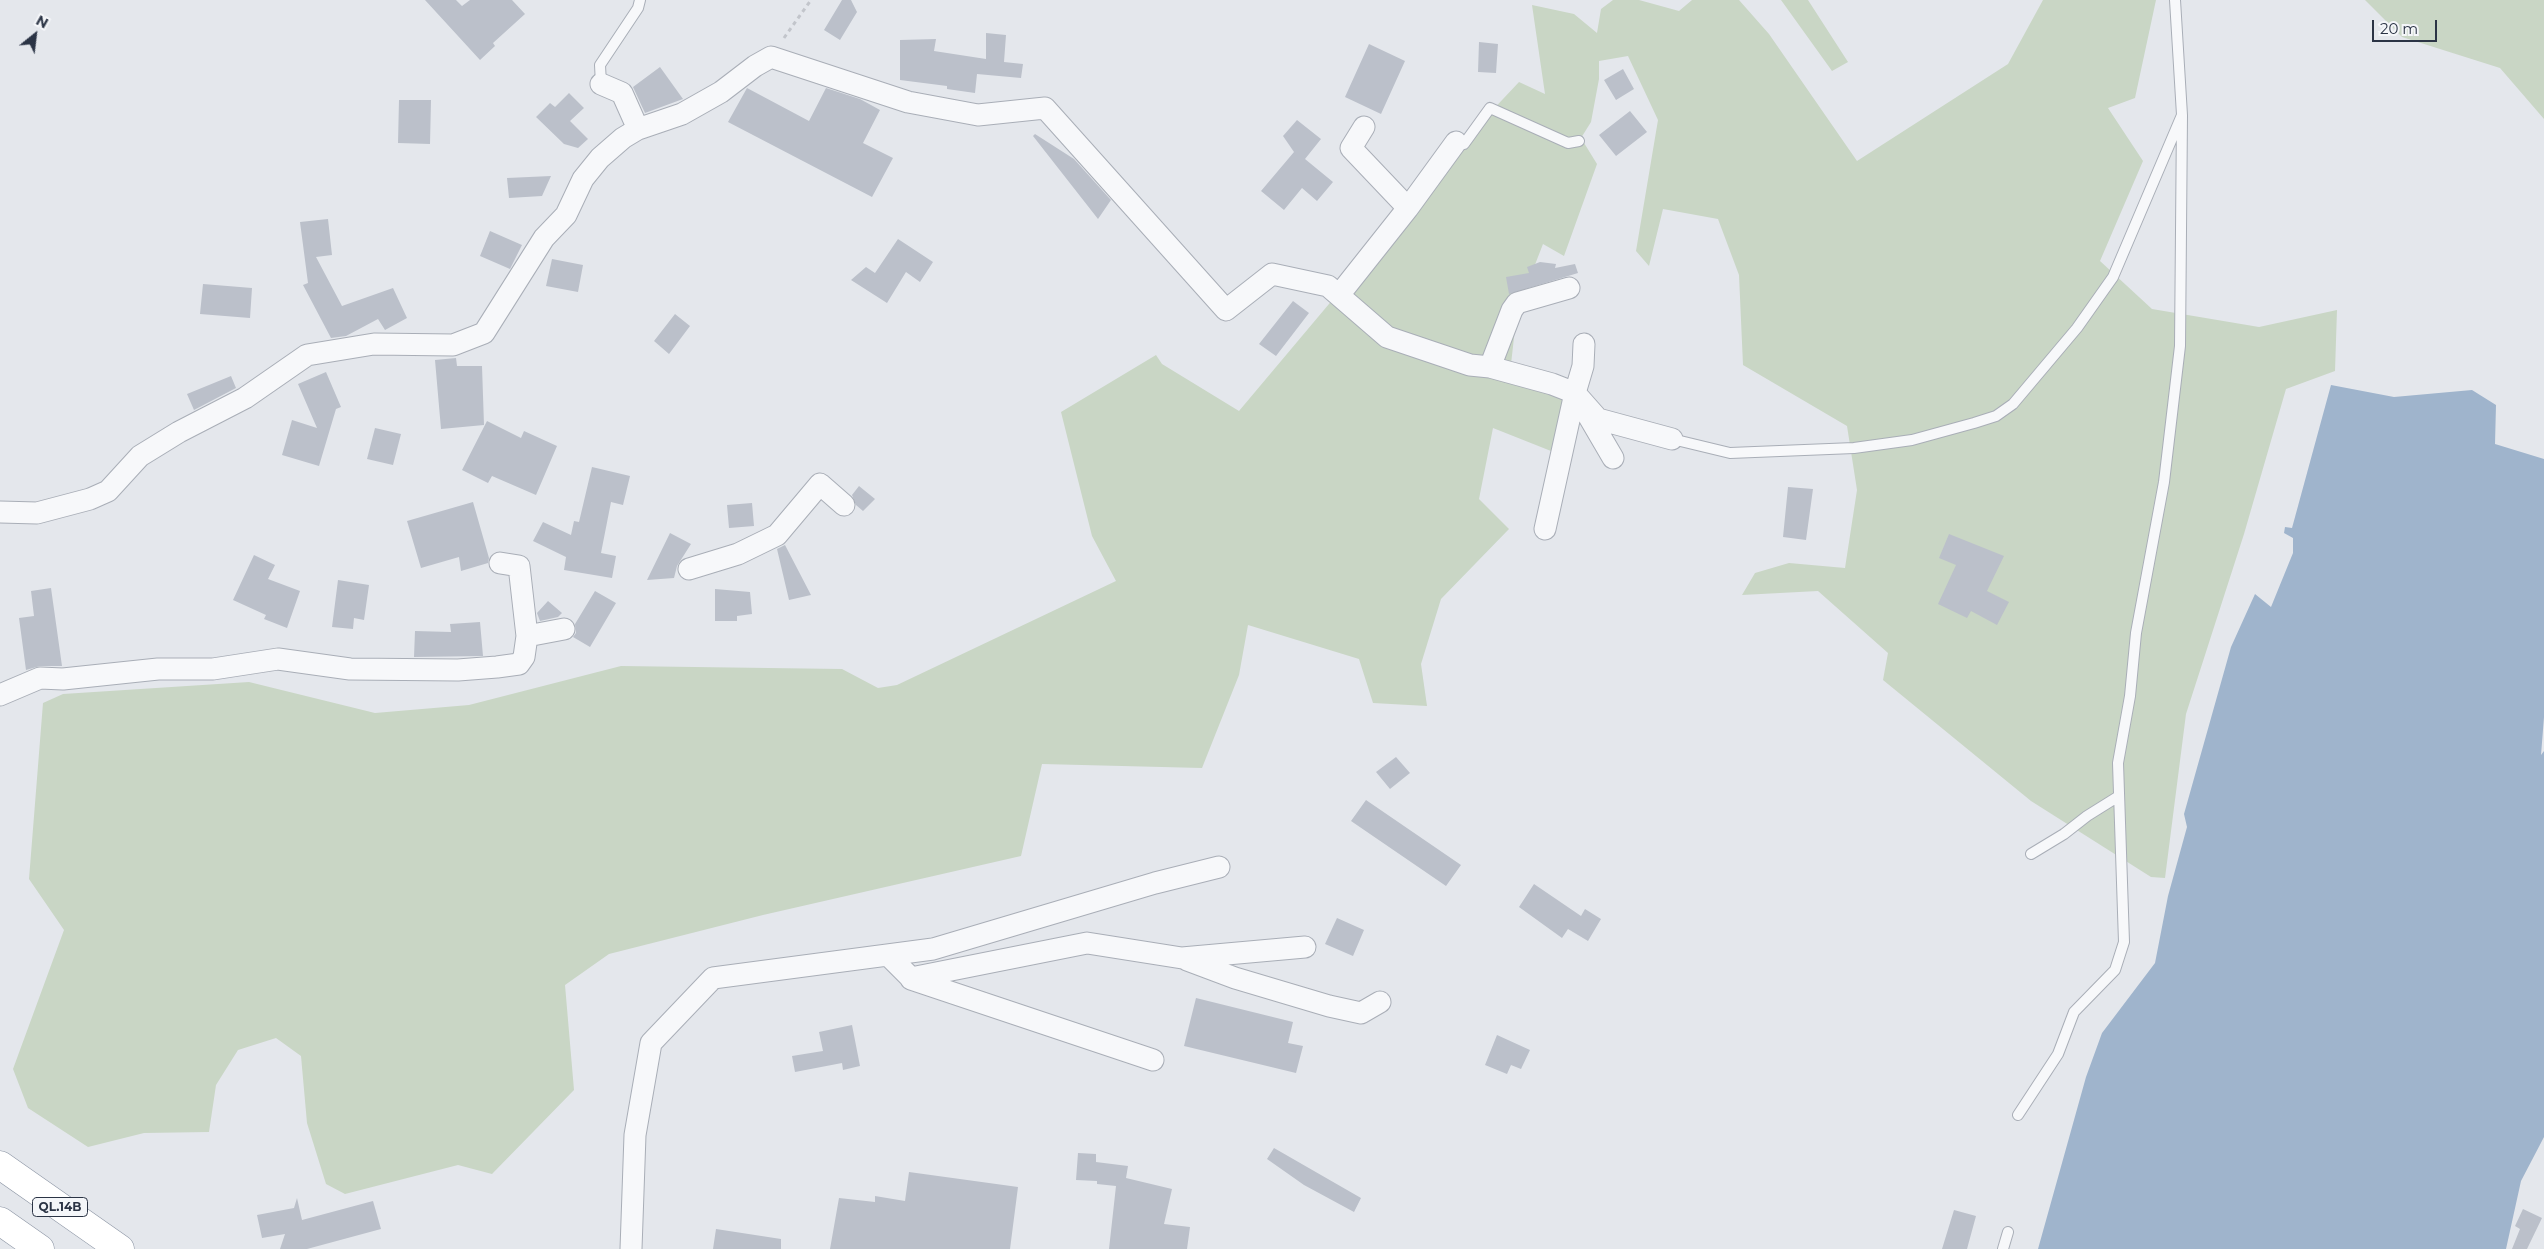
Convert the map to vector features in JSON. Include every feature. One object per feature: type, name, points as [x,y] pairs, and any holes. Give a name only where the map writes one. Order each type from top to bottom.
[{"type":"highway","name":"QL.14B","points":[[0,1165],[120,1249]]},
{"type":"highway","points":[[0,1221],[40,1249]]},
{"type":"street","points":[[0,512],[36,513],[90,499],[108,491],[140,456],[179,432],[245,398],[307,355],[374,344],[453,345],[484,333],[544,238],[566,215],[582,179],[600,158],[623,138],[638,129],[682,114],[721,92],[755,66],[771,57],[908,102],[978,115],[1046,108],[1226,310],[1272,274],[1328,286],[1387,337],[1470,365],[1490,367],[1576,393],[1598,419],[1672,439]]},
{"type":"street","points":[[601,84],[622,93],[638,129]]},
{"type":"street","points":[[1364,127],[1351,148],[1408,208]]},
{"type":"street","points":[[1338,295],[1408,208],[1456,142]]},
{"type":"street","points":[[1490,367],[1512,310],[1517,303],[1569,288]]},
{"type":"street","points":[[1545,529],[1583,366],[1584,344]]},
{"type":"street","points":[[1576,393],[1613,458]]},
{"type":"street","points":[[689,569],[738,554],[777,535],[820,484],[844,505]]},
{"type":"street","points":[[0,695],[40,678],[63,679],[158,669],[213,669],[278,659],[350,669],[458,670],[519,664],[524,657],[527,636],[519,566],[500,563]]},
{"type":"street","points":[[527,636],[564,629]]},
{"type":"street","points":[[631,1249],[635,1135],[651,1044],[713,978],[933,949],[1155,883],[1220,867]]},
{"type":"street","points":[[911,978],[1088,943],[1182,958],[1235,978],[1329,1006],[1361,1012],[1380,1002]]},
{"type":"street","points":[[1182,958],[1304,947]]},
{"type":"street","points":[[888,955],[911,978],[1153,1060]]},
{"type":"lane","points":[[601,84],[600,65],[638,8],[640,0]]},
{"type":"lane","points":[[2018,1115],[2058,1054],[2074,1012],[2114,970],[2121,957],[2124,942],[2118,763],[2130,696],[2136,633],[2164,482],[2180,346],[2182,115],[2175,0]]},
{"type":"lane","points":[[1456,142],[1464,144],[1490,108],[1568,143],[1579,141]]},
{"type":"lane","points":[[1672,439],[1730,454],[1854,448],[1912,440],[1996,416],[2013,404],[2033,382],[2077,328],[2113,277],[2182,115]]},
{"type":"lane","points":[[2031,854],[2119,796]]},
{"type":"lane","points":[[2002,1249],[2008,1232]]},
{"type":"path","points":[[771,57],[811,0]]},
{"type":"green space","points":[[1613,0],[1639,0],[1679,11],[1692,0],[1739,0],[1769,34],[1857,161],[2008,64],[2043,0],[2156,0],[2135,98],[2108,108],[2143,161],[2100,261],[2152,309],[2259,327],[2337,310],[2335,371],[2286,389],[2244,534],[2186,714],[2165,878],[2151,877],[2031,801],[1883,680],[1888,653],[1818,591],[1742,595],[1755,573],[1789,563],[1845,568],[1857,490],[1847,426],[1743,365],[1739,275],[1718,219],[1663,209],[1649,266],[1636,251],[1658,120],[1628,56],[1599,61],[1599,79],[1591,122],[1581,138],[1597,164],[1564,256],[1543,244],[1517,311],[1510,373],[1576,394],[1556,453],[1493,428],[1479,499],[1509,529],[1441,599],[1421,664],[1427,706],[1373,703],[1359,659],[1248,625],[1239,675],[1202,768],[1042,764],[1021,856],[763,915],[609,954],[565,985],[574,1090],[492,1174],[458,1165],[345,1194],[326,1184],[307,1123],[301,1056],[276,1038],[238,1050],[216,1085],[209,1132],[144,1133],[88,1147],[28,1108],[13,1069],[64,930],[29,879],[43,703],[63,694],[249,682],[375,713],[469,705],[621,666],[842,669],[878,688],[897,685],[1116,581],[1092,536],[1061,412],[1156,355],[1162,364],[1239,411],[1487,116],[1519,82],[1545,94],[1532,5],[1574,14],[1597,33],[1601,9]]},
{"type":"green space","points":[[1781,0],[1808,0],[1848,62],[1832,71]]},
{"type":"green space","points":[[2365,0],[2544,0],[2544,119],[2500,68],[2402,37]]},
{"type":"water","points":[[2331,385],[2394,397],[2472,390],[2496,405],[2495,444],[2544,459],[2544,717],[2541,755],[2544,751],[2544,1137],[2521,1181],[2506,1249],[2038,1249],[2086,1077],[2102,1033],[2155,963],[2168,896],[2187,827],[2184,814],[2231,647],[2255,594],[2271,607],[2293,553],[2293,538],[2284,533],[2285,527],[2292,528]]},
{"type":"building","points":[[425,0],[456,0],[462,6],[470,0],[512,0],[525,14],[493,43],[495,46],[480,60]]},
{"type":"building","points":[[842,0],[851,0],[857,12],[840,40],[824,30]]},
{"type":"building","points":[[986,33],[1006,35],[1004,62],[1023,64],[1021,78],[977,74],[975,93],[947,89],[947,86],[900,80],[900,40],[936,39],[934,51],[986,59]]},
{"type":"building","points":[[1479,42],[1498,44],[1496,73],[1478,72]]},
{"type":"building","points":[[1369,44],[1405,61],[1381,114],[1345,97]]},
{"type":"building","points":[[660,67],[683,99],[645,113],[633,87]]},
{"type":"building","points":[[1623,69],[1634,89],[1616,100],[1604,80]]},
{"type":"building","points":[[747,88],[809,121],[826,88],[860,99],[880,110],[863,143],[893,158],[872,197],[728,122]]},
{"type":"building","points":[[569,93],[584,108],[570,121],[588,139],[578,148],[564,144],[536,117],[550,103],[555,107]]},
{"type":"building","points":[[399,100],[431,100],[430,144],[398,143]]},
{"type":"building","points":[[1630,111],[1647,132],[1616,156],[1599,135]]},
{"type":"building","points":[[1297,120],[1321,139],[1305,159],[1333,182],[1317,201],[1302,188],[1284,210],[1261,191],[1294,152],[1283,136]]},
{"type":"building","points":[[1035,134],[1074,159],[1111,200],[1098,219],[1033,136]]},
{"type":"building","points":[[551,176],[542,196],[509,198],[507,178]]},
{"type":"building","points":[[328,219],[332,255],[316,257],[342,306],[393,288],[407,318],[385,330],[378,319],[346,336],[331,338],[303,285],[308,283],[300,222]]},
{"type":"building","points":[[490,231],[522,245],[510,269],[480,256]]},
{"type":"building","points":[[898,239],[933,262],[920,282],[906,272],[887,303],[851,280],[866,267],[875,273]]},
{"type":"building","points":[[552,259],[583,265],[578,292],[546,286]]},
{"type":"building","points":[[1540,262],[1556,264],[1555,268],[1575,264],[1578,273],[1509,294],[1506,277],[1529,273],[1527,267]]},
{"type":"building","points":[[203,284],[252,288],[250,318],[200,314]]},
{"type":"building","points":[[1293,301],[1309,313],[1276,356],[1259,344]]},
{"type":"building","points":[[675,314],[690,326],[669,354],[654,341]]},
{"type":"building","points":[[456,358],[457,366],[482,366],[484,425],[441,429],[435,360]]},
{"type":"building","points":[[326,372],[341,407],[336,409],[319,466],[282,455],[292,420],[317,428],[298,384]]},
{"type":"building","points":[[231,376],[236,388],[194,410],[187,394]]},
{"type":"building","points":[[487,421],[521,438],[524,431],[557,446],[536,495],[492,476],[488,483],[462,470]]},
{"type":"building","points":[[375,428],[401,434],[393,465],[367,459]]},
{"type":"building","points":[[592,467],[630,476],[623,505],[611,502],[601,553],[616,556],[612,578],[564,570],[566,557],[533,541],[543,522],[571,535],[574,521],[579,522]]},
{"type":"building","points":[[859,486],[875,499],[863,511],[856,505],[852,495]]},
{"type":"building","points":[[1788,487],[1813,489],[1806,540],[1783,537]]},
{"type":"building","points":[[473,502],[489,558],[488,563],[461,571],[459,557],[421,568],[407,521]]},
{"type":"building","points":[[752,503],[754,526],[729,528],[727,505]]},
{"type":"building","points":[[670,533],[691,544],[677,566],[674,578],[647,580]]},
{"type":"building","points":[[1949,534],[2004,556],[1987,591],[2009,602],[1997,625],[1971,611],[1967,618],[1938,604],[1956,565],[1939,558]]},
{"type":"building","points":[[785,545],[811,595],[789,600],[777,549]]},
{"type":"building","points":[[254,555],[275,565],[268,579],[300,591],[287,628],[264,619],[266,615],[233,600]]},
{"type":"building","points":[[338,580],[369,585],[364,620],[354,618],[353,629],[332,627]]},
{"type":"building","points":[[51,588],[62,666],[40,666],[26,670],[19,618],[34,616],[31,591]]},
{"type":"building","points":[[715,589],[750,592],[752,614],[737,616],[737,621],[715,621]]},
{"type":"building","points":[[595,591],[616,603],[590,647],[573,637],[576,633],[575,624]]},
{"type":"building","points":[[548,601],[562,613],[558,617],[540,621],[537,613]]},
{"type":"building","points":[[480,622],[483,656],[414,657],[415,631],[451,632],[450,624]]},
{"type":"building","points":[[1396,757],[1410,773],[1390,789],[1376,772]]},
{"type":"building","points":[[1366,800],[1461,865],[1446,886],[1351,821]]},
{"type":"building","points":[[1534,884],[1581,916],[1585,909],[1601,919],[1588,941],[1568,929],[1562,938],[1519,907]]},
{"type":"building","points":[[1337,918],[1364,930],[1353,956],[1325,944]]},
{"type":"building","points":[[1196,998],[1293,1022],[1288,1043],[1303,1046],[1296,1073],[1184,1046]]},
{"type":"building","points":[[852,1025],[860,1066],[843,1070],[842,1063],[795,1072],[792,1056],[823,1051],[819,1032]]},
{"type":"building","points":[[1497,1035],[1530,1050],[1521,1069],[1511,1065],[1507,1074],[1485,1065]]},
{"type":"building","points":[[1274,1148],[1361,1198],[1354,1212],[1304,1185],[1267,1159]]},
{"type":"building","points":[[1078,1153],[1096,1154],[1096,1162],[1128,1166],[1126,1178],[1172,1189],[1164,1224],[1190,1227],[1187,1249],[1109,1249],[1116,1186],[1097,1184],[1097,1181],[1076,1180]]},
{"type":"building","points":[[909,1172],[1018,1187],[1010,1249],[830,1249],[839,1198],[875,1202],[875,1196],[905,1201]]},
{"type":"building","points":[[297,1198],[302,1220],[373,1201],[381,1229],[307,1249],[280,1249],[285,1234],[262,1238],[257,1215],[294,1208]]},
{"type":"building","points":[[2523,1209],[2542,1218],[2527,1249],[2512,1249],[2520,1229],[2515,1226]]},
{"type":"building","points":[[1954,1210],[1976,1216],[1967,1249],[1942,1249]]},
{"type":"building","points":[[716,1229],[781,1239],[781,1249],[713,1249]]}]
